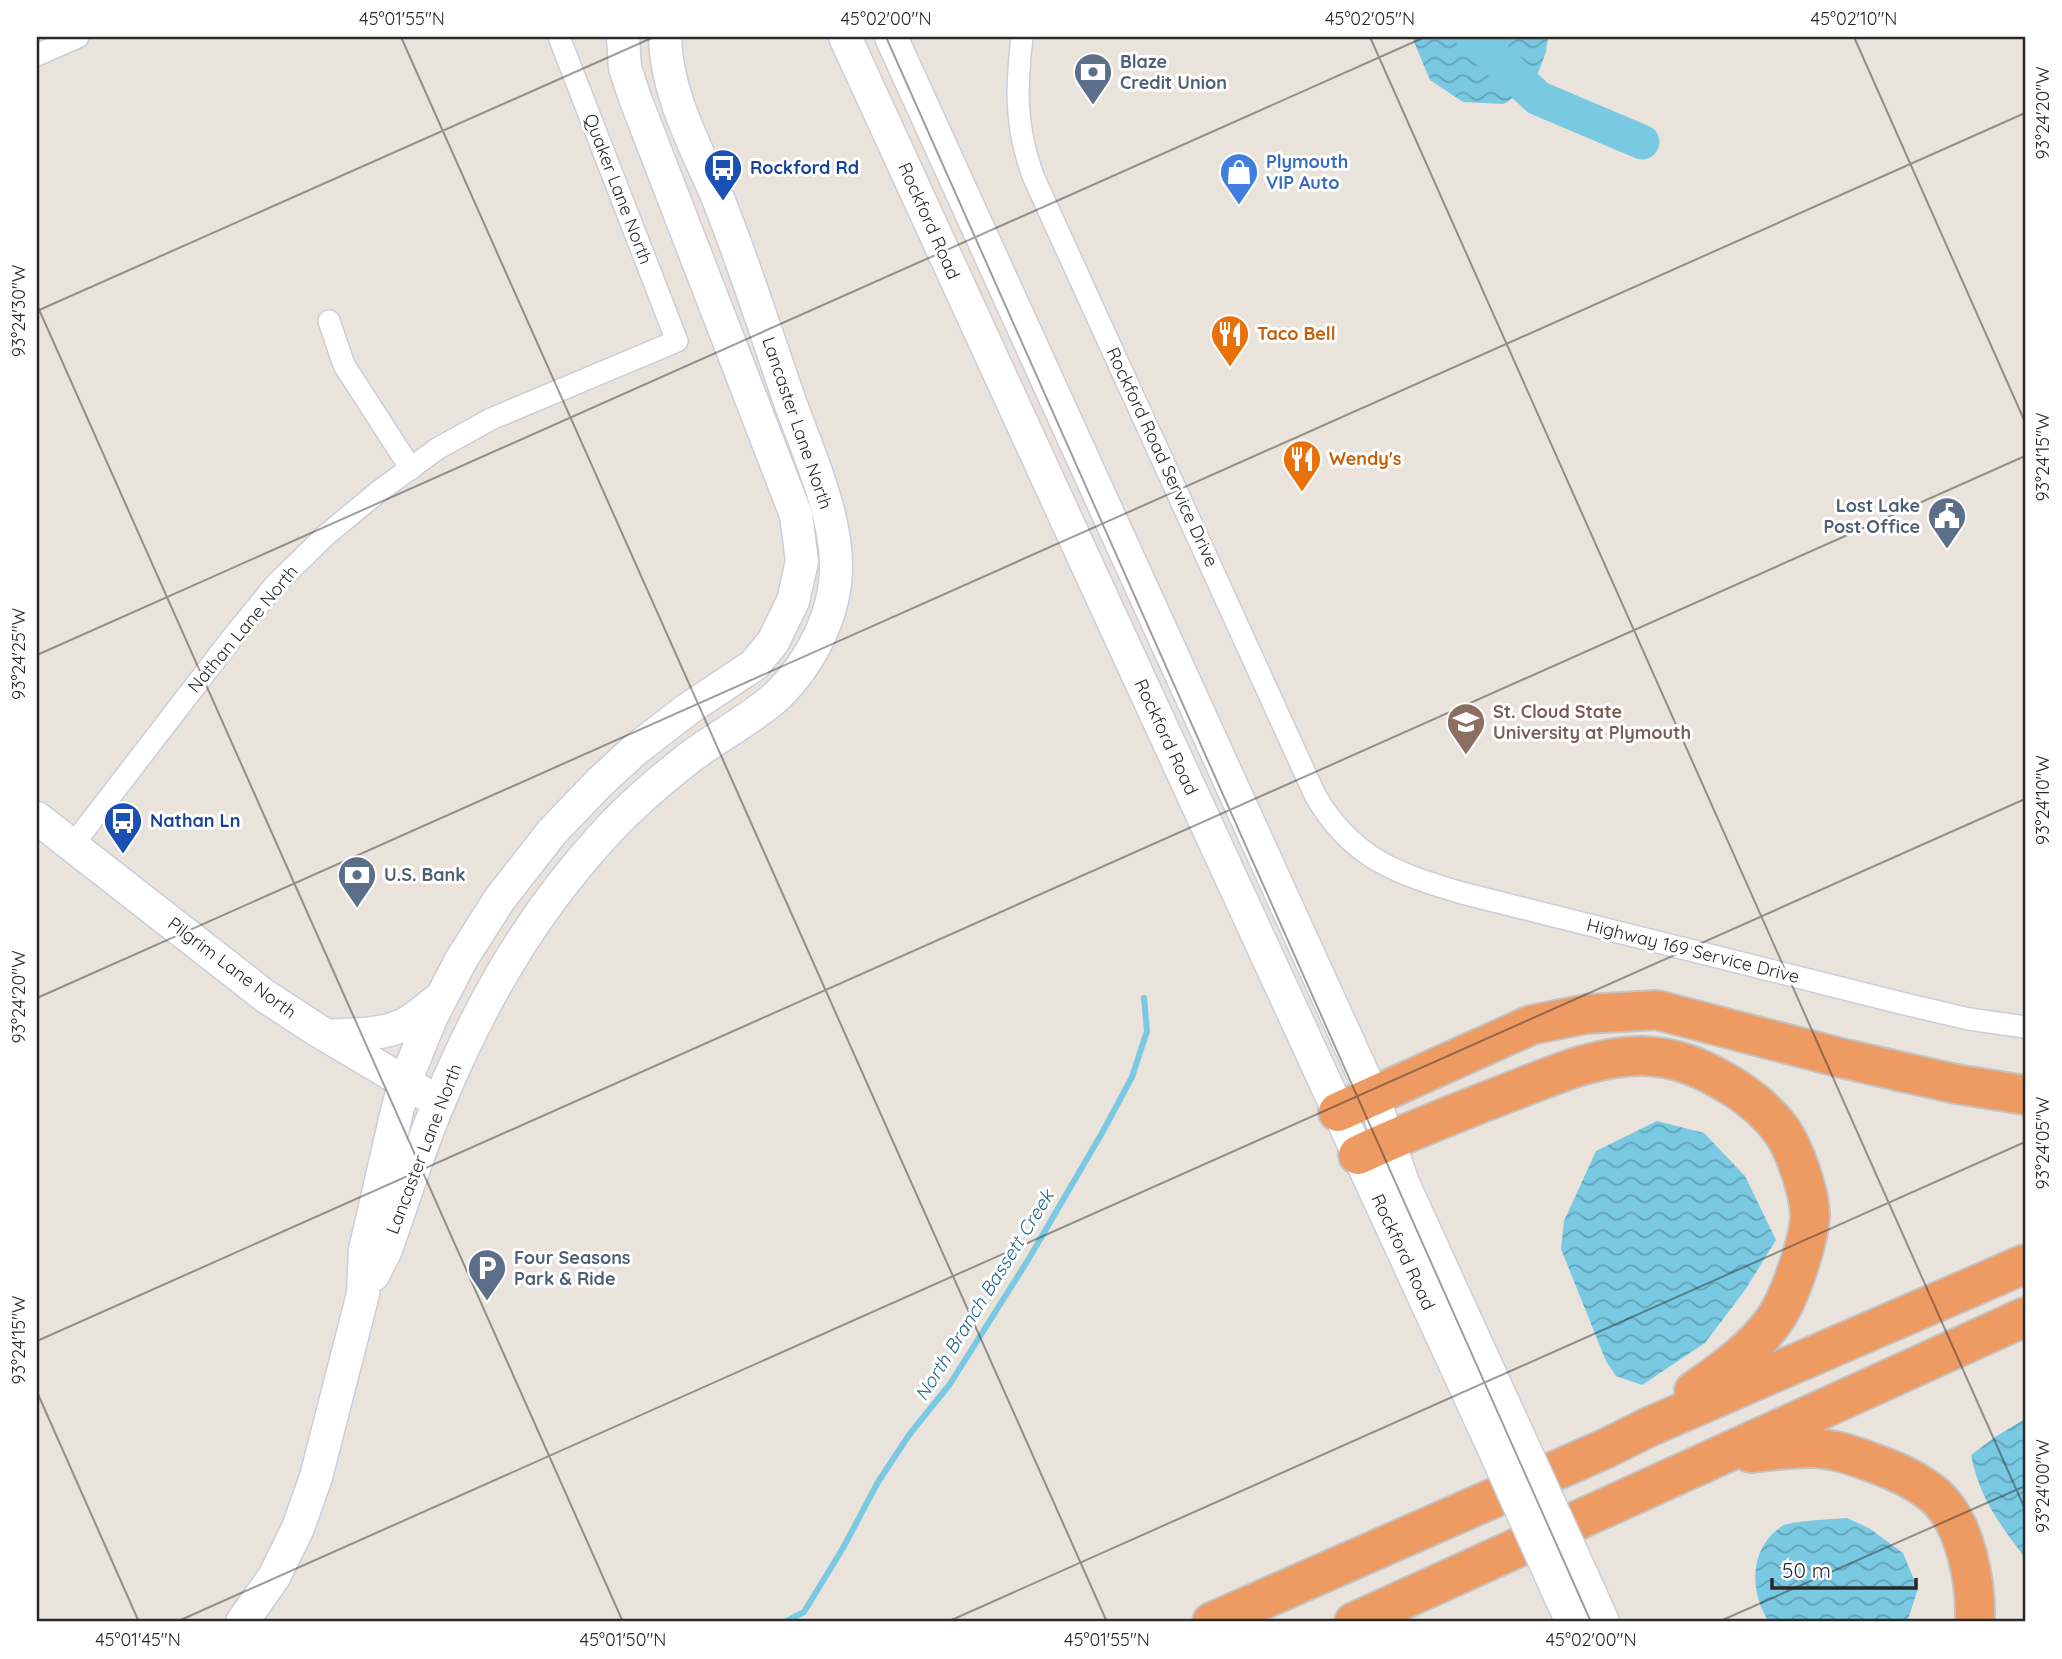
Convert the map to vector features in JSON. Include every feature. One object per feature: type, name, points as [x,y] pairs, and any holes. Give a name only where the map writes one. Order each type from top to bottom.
[{"type":"highway","points":[[1338,1112],[1531,1025],[1586,1014],[1657,1010],[1841,1058],[1955,1084],[2025,1095]]},
{"type":"highway","points":[[1374,1148],[1590,1061],[1642,1056],[1665,1058],[1704,1070],[1747,1095],[1782,1132],[1806,1190],[1810,1213],[1809,1231],[1787,1295],[1777,1315],[1751,1347],[1651,1426]]},
{"type":"highway","points":[[1212,1622],[1607,1448],[1651,1426],[2025,1264]]},
{"type":"highway","points":[[1354,1622],[2025,1317]]},
{"type":"highway","points":[[1721,1455],[1814,1448],[1837,1451],[1886,1468],[1935,1494],[1967,1551],[1975,1622]]},
{"type":"street","points":[[37,55],[78,37]]},
{"type":"street","name":"Quaker Lane North","points":[[559,37],[677,341]]},
{"type":"street","name":"Lancaster Lane North","points":[[242,1622],[274,1577],[298,1528],[316,1477],[363,1294],[365,1250],[405,1082],[461,960],[499,900],[563,820],[636,749],[688,709],[754,665],[773,642],[793,601],[802,561],[796,515],[635,98],[625,68],[623,37]]},
{"type":"street","name":"Lancaster Lane North","points":[[363,1294],[385,1252],[439,1102],[479,1015],[514,951],[552,897],[605,834],[685,761],[776,696],[802,667],[822,631],[832,600],[836,564],[827,507],[727,220],[668,77],[665,37]]},
{"type":"street","name":"Rockford Road","points":[[845,37],[1100,595],[1236,884],[1338,1112],[1374,1148],[1569,1581]]},
{"type":"street","name":"Rockford Road","points":[[891,37],[1373,1097],[1374,1148]]},
{"type":"street","name":"Rockford Road Service Drive","points":[[1022,37],[1017,96],[1023,149],[1033,176],[1315,795],[1325,812],[1347,837],[1367,854]]},
{"type":"street","points":[[329,321],[344,365],[411,469]]},
{"type":"street","name":"Nathan Lane North","points":[[72,846],[276,584],[325,536],[378,492],[437,449],[491,419],[677,341]]},
{"type":"street","name":"Pilgrim Lane North","points":[[37,818],[243,980],[327,1036],[439,1102]]},
{"type":"street","name":"Highway 169 Service Drive","points":[[1367,854],[1390,869],[1462,893],[1909,1005],[1969,1019],[2025,1027]]},
{"type":"street","points":[[327,1036],[394,1028],[415,1018],[442,998]]},
{"type":"street","points":[[1569,1581],[1572,1622]]},
{"type":"street","points":[[1569,1581],[1604,1622]]},
{"type":"water","points":[[1412,37],[1548,37],[1546,52],[1534,84],[1504,104],[1463,102],[1430,80]]},
{"type":"water","points":[[1657,1121],[1704,1133],[1745,1176],[1776,1240],[1745,1290],[1705,1343],[1642,1385],[1616,1376],[1606,1361],[1561,1249],[1564,1221],[1596,1151]]},
{"type":"water","points":[[2025,1419],[2025,1558],[1985,1498],[1971,1455]]},
{"type":"water","points":[[1847,1518],[1869,1528],[1903,1553],[1918,1589],[1907,1622],[1769,1622],[1758,1597],[1756,1571],[1763,1546],[1771,1535],[1787,1524]]},
{"type":"waterway","points":[[1473,37],[1538,98],[1642,142]]},
{"type":"waterway","name":"North Branch Bassett Creek","points":[[785,1622],[804,1612],[843,1548],[878,1482],[909,1435],[950,1384],[1028,1260],[1102,1133],[1132,1077],[1147,1031],[1144,998]]},
{"type":"place","name":"Blaze Credit Union","points":[[1093,106]]},
{"type":"place","name":"Rockford Rd","points":[[723,202]]},
{"type":"place","name":"Plymouth VIP Auto","points":[[1239,206]]},
{"type":"place","name":"Taco Bell","points":[[1230,368]]},
{"type":"place","name":"Wendy's","points":[[1302,493]]},
{"type":"place","name":"Lost Lake Post Office","points":[[1947,550]]},
{"type":"place","name":"St. Cloud State University at Plymouth","points":[[1466,756]]},
{"type":"place","name":"Nathan Ln","points":[[123,855]]},
{"type":"place","name":"U.S. Bank","points":[[357,909]]},
{"type":"place","name":"Four Seasons Park & Ride","points":[[487,1302]]}]
